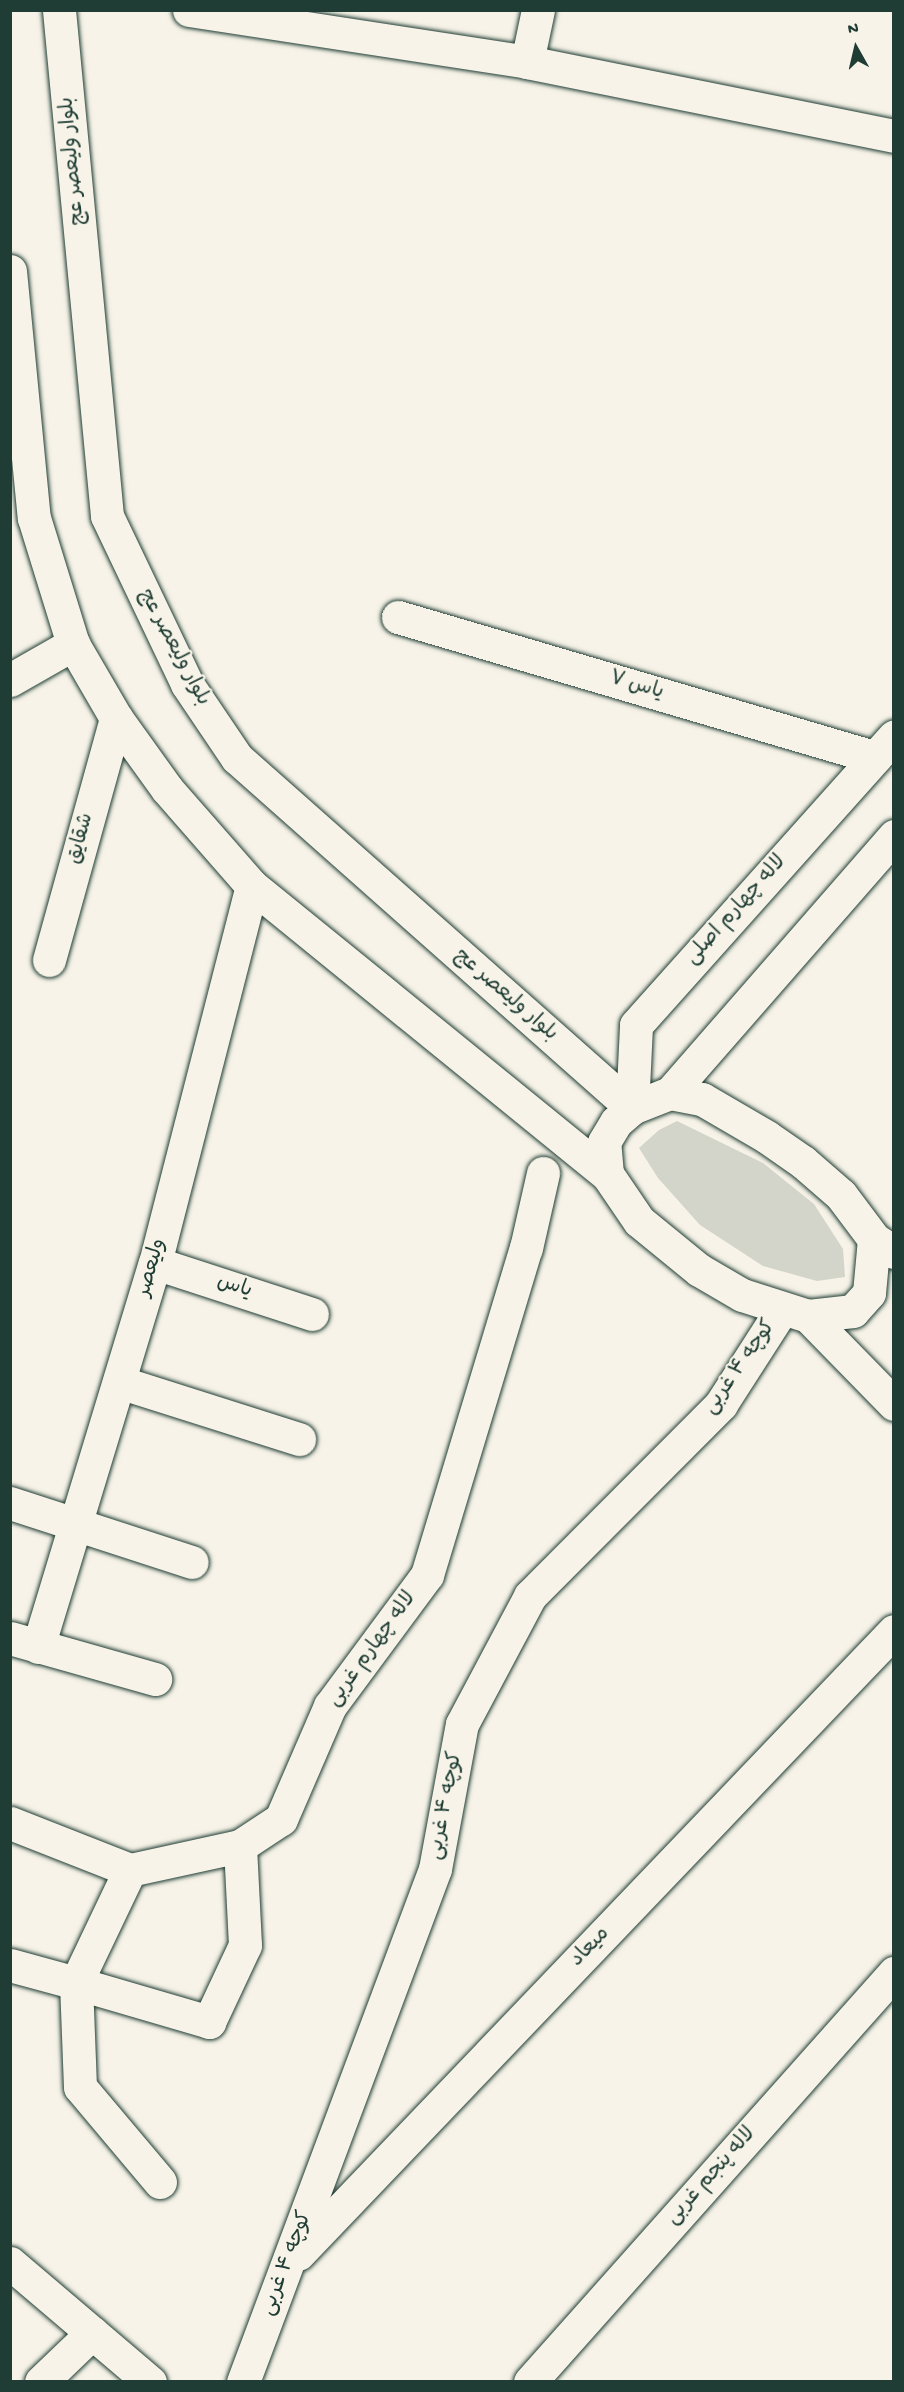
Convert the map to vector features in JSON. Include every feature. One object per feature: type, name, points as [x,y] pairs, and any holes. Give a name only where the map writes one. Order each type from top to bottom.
[{"type":"street","name":"بلوار ولیعصر عج","points":[[59,10],[107,516],[187,684],[237,758],[632,1108]]},
{"type":"street","points":[[189,10],[527,62],[894,136]]},
{"type":"street","points":[[527,62],[538,10]]},
{"type":"street","points":[[10,271],[34,518],[73,644],[116,718],[167,789],[252,886],[607,1174],[639,1221],[699,1270],[742,1295],[795,1313],[853,1311],[869,1293],[884,1246],[841,1195],[767,1137],[702,1099],[670,1094]]},
{"type":"street","name":"یاس ۷","points":[[398,617],[884,747]]},
{"type":"street","points":[[10,680],[73,644]]},
{"type":"street","name":"شقایق","points":[[49,960],[116,718]]},
{"type":"street","name":"لاله چهارم اصلی","points":[[632,1108],[636,1024],[884,747]]},
{"type":"street","points":[[607,1174],[604,1142],[616,1122],[632,1108],[670,1094],[894,836]]},
{"type":"street","name":"ولیعصر","points":[[24,1642],[75,1526],[155,1263],[252,886]]},
{"type":"street","name":"لاله چهارم غربی","points":[[130,1870],[240,1846],[281,1819],[330,1706],[427,1575],[526,1248],[543,1173]]},
{"type":"street","name":"یاس","points":[[155,1263],[312,1314]]},
{"type":"street","points":[[795,1313],[894,1404]]},
{"type":"street","name":"کوچه ۴ غربی","points":[[243,2382],[435,1869],[462,1724],[530,1596],[722,1404],[795,1313]]},
{"type":"street","points":[[119,1382],[299,1439]]},
{"type":"street","points":[[10,1503],[75,1526],[192,1562]]},
{"type":"street","name":"میعاد","points":[[288,2265],[894,1630]]},
{"type":"street","points":[[24,1642],[155,1679]]},
{"type":"street","points":[[10,1823],[130,1870],[76,1983],[80,2087],[160,2182]]},
{"type":"street","points":[[10,1965],[209,2022],[245,1945],[240,1846]]},
{"type":"street","name":"لاله پنجم غربی","points":[[530,2382],[894,1972]]},
{"type":"street","points":[[10,2263],[150,2382]]},
{"type":"street","points":[[41,2382],[92,2333]]},
{"type":"shaded area","points":[[677,1121],[763,1163],[814,1204],[843,1249],[845,1277],[817,1281],[763,1266],[700,1225],[658,1178],[639,1148],[659,1130]]}]
